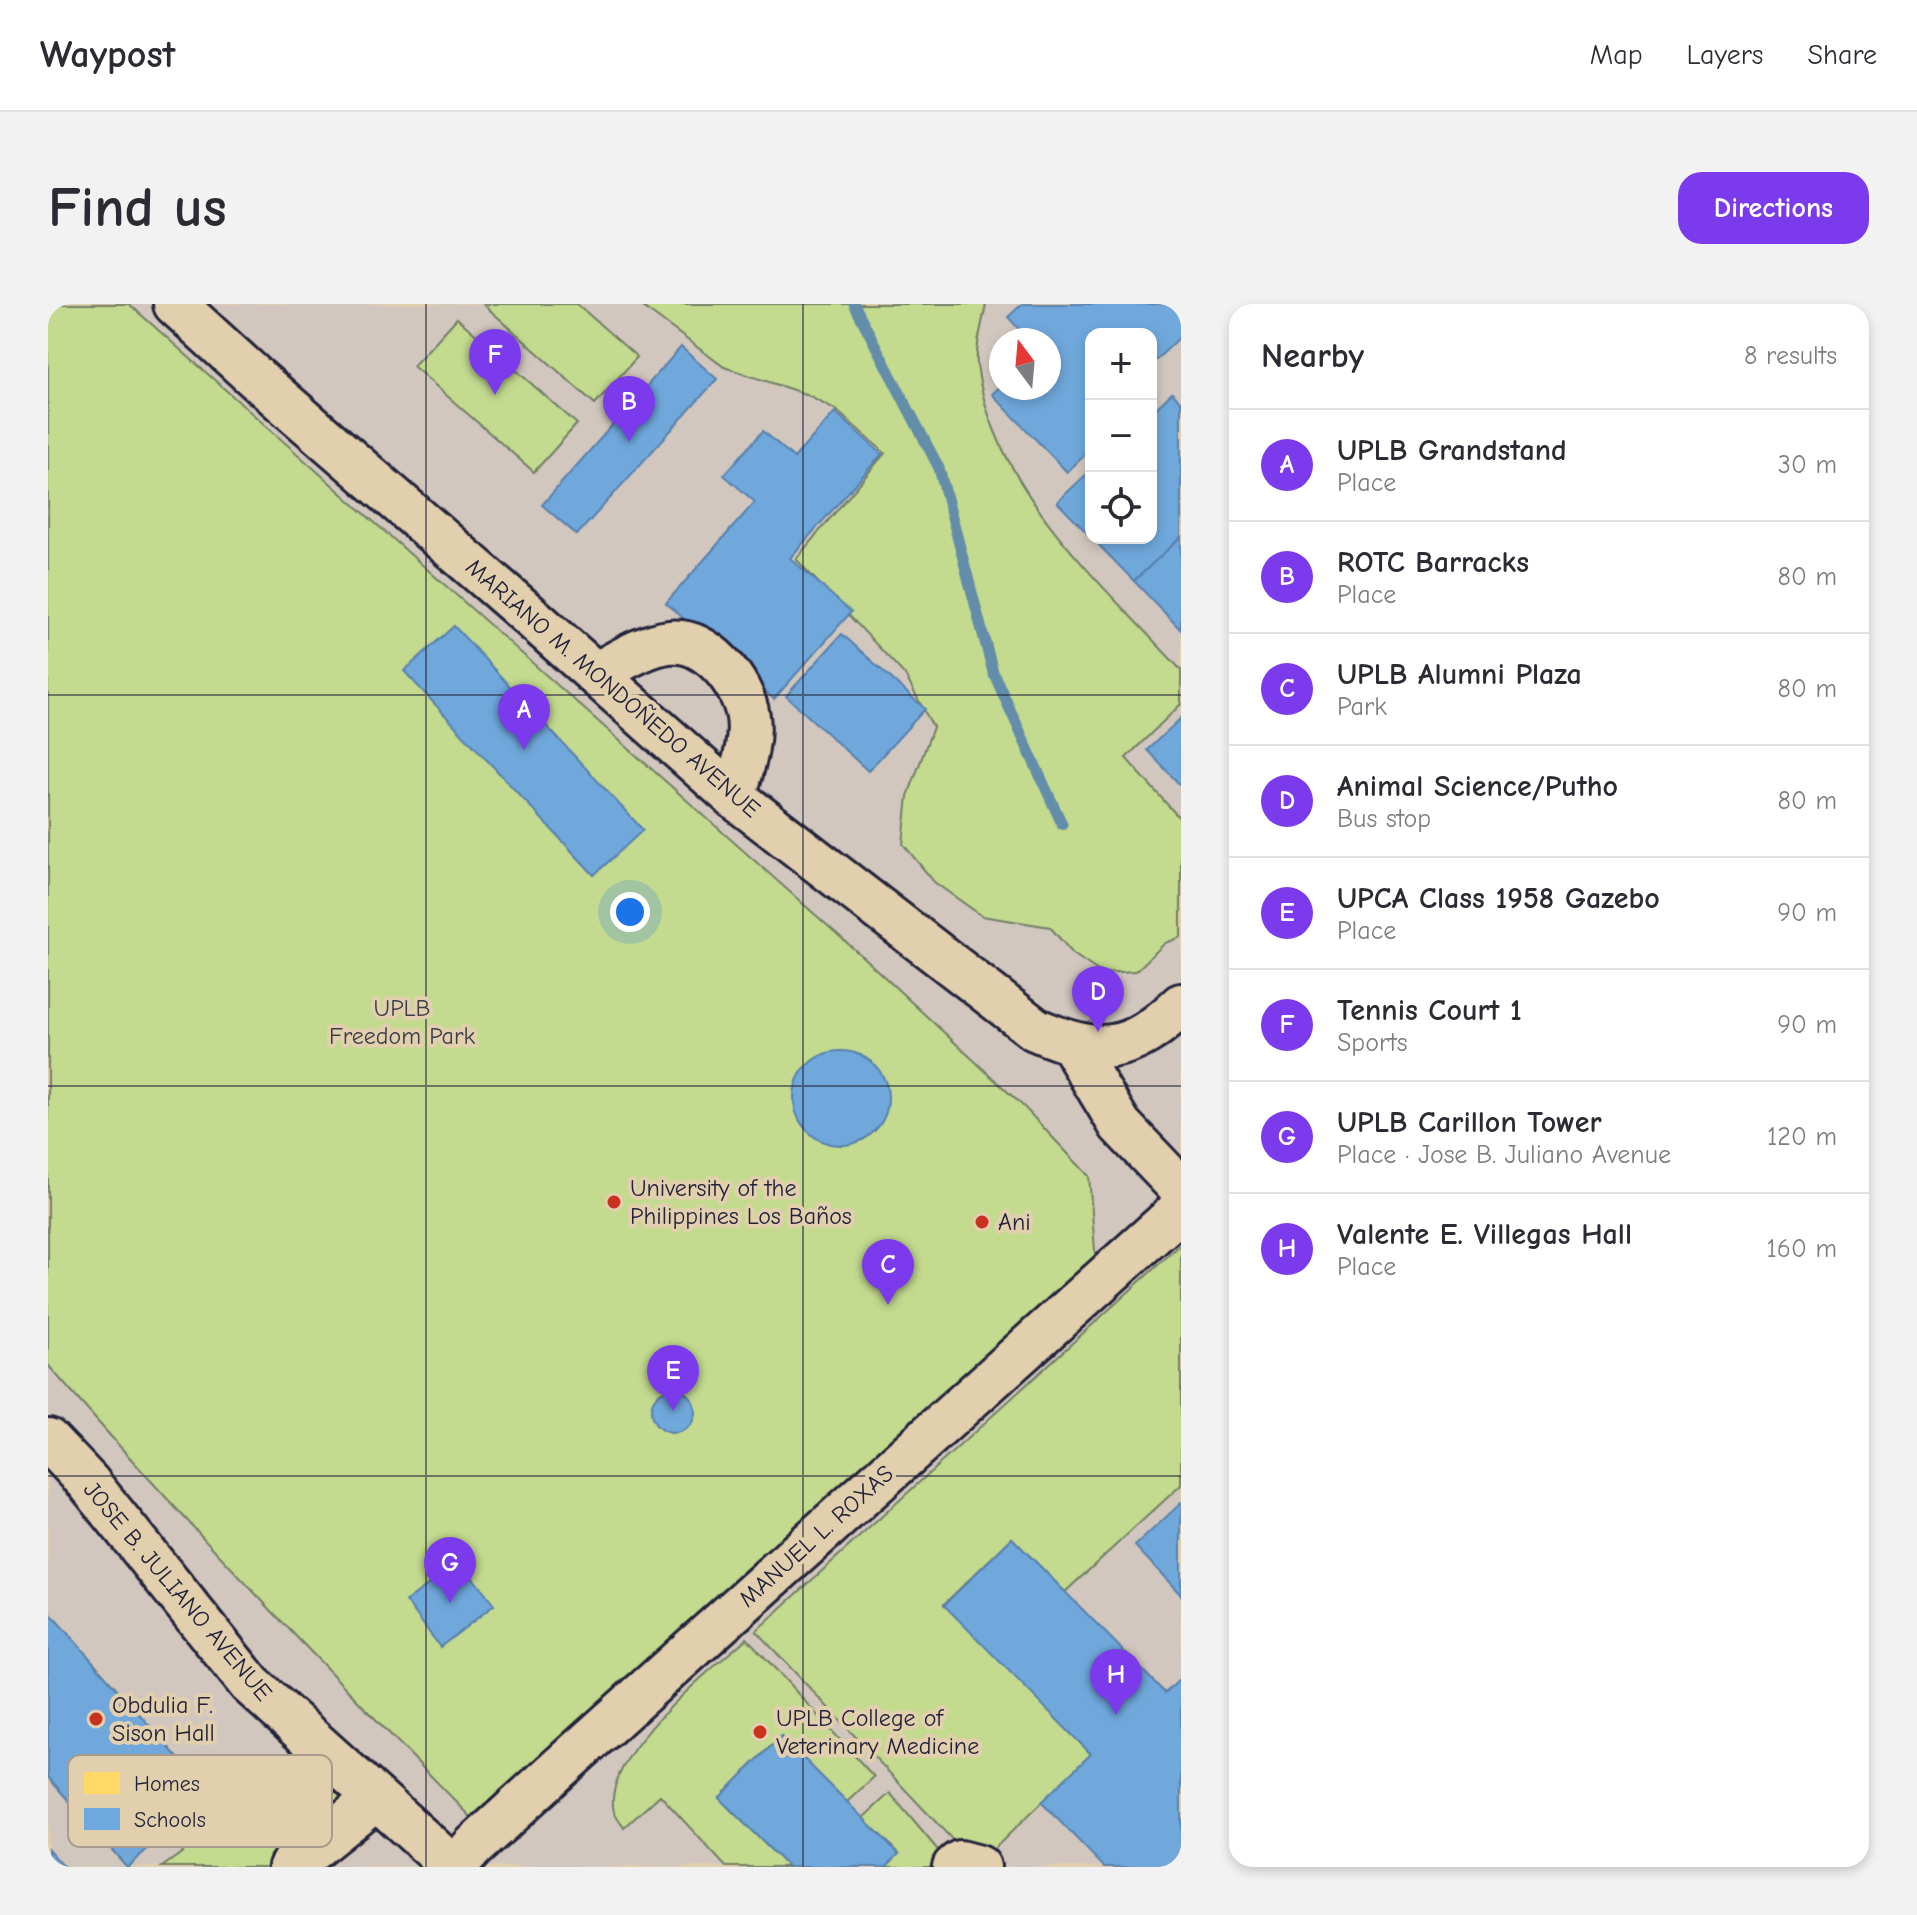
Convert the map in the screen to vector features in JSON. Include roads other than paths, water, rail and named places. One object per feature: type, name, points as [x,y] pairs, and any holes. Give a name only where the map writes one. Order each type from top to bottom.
[{"type":"street","name":"MARIANO M. MONDOÑEDO AVENUE","points":[[175,304],[734,797],[1035,1029],[1090,1046]]},
{"type":"street","points":[[595,674],[654,646],[671,642],[693,646],[715,659],[731,676],[748,716],[749,733],[734,797]]},
{"type":"street","points":[[1181,1005],[1160,1025],[1130,1043],[1090,1046],[1120,1125],[1181,1189]]},
{"type":"street","name":"MANUEL L. ROXAS","points":[[454,1867],[567,1760],[1181,1209]]},
{"type":"street","name":"JOSE B. JULIANO AVENUE","points":[[48,1440],[88,1482],[250,1684],[327,1755]]},
{"type":"street","name":"JOSE B. JULIANO AVENUE","points":[[332,1759],[454,1867]]},
{"type":"street","points":[[332,1833],[375,1799]]},
{"type":"street","points":[[290,1867],[315,1847]]},
{"type":"street","points":[[954,1867],[960,1862],[979,1867]]},
{"type":"waterway","points":[[854,304],[939,468],[993,672],[1062,824]]},
{"type":"place","name":"Tennis Court 1","points":[[495,395]]},
{"type":"place","name":"ROTC Barracks","points":[[629,442]]},
{"type":"place","name":"UPLB Grandstand","points":[[524,750]]},
{"type":"place","name":"Animal Science/Putho","points":[[1098,1032]]},
{"type":"place","name":"University of the Philippines Los Baños","points":[[614,1202]]},
{"type":"place","name":"Ani","points":[[982,1222]]},
{"type":"place","name":"UPLB Alumni Plaza","points":[[888,1305]]},
{"type":"place","name":"UPCA Class 1958 Gazebo","points":[[673,1411]]},
{"type":"place","name":"UPLB Carillon Tower","points":[[450,1603]]},
{"type":"place","name":"Valente E. Villegas Hall","points":[[1116,1715]]},
{"type":"place","name":"Obdulia F. Sison Hall","points":[[96,1719]]},
{"type":"place","name":"UPLB College of Veterinary Medicine","points":[[760,1732]]},
{"type":"park label","name":"UPLB Freedom Park","points":[[402,1022]]}]
